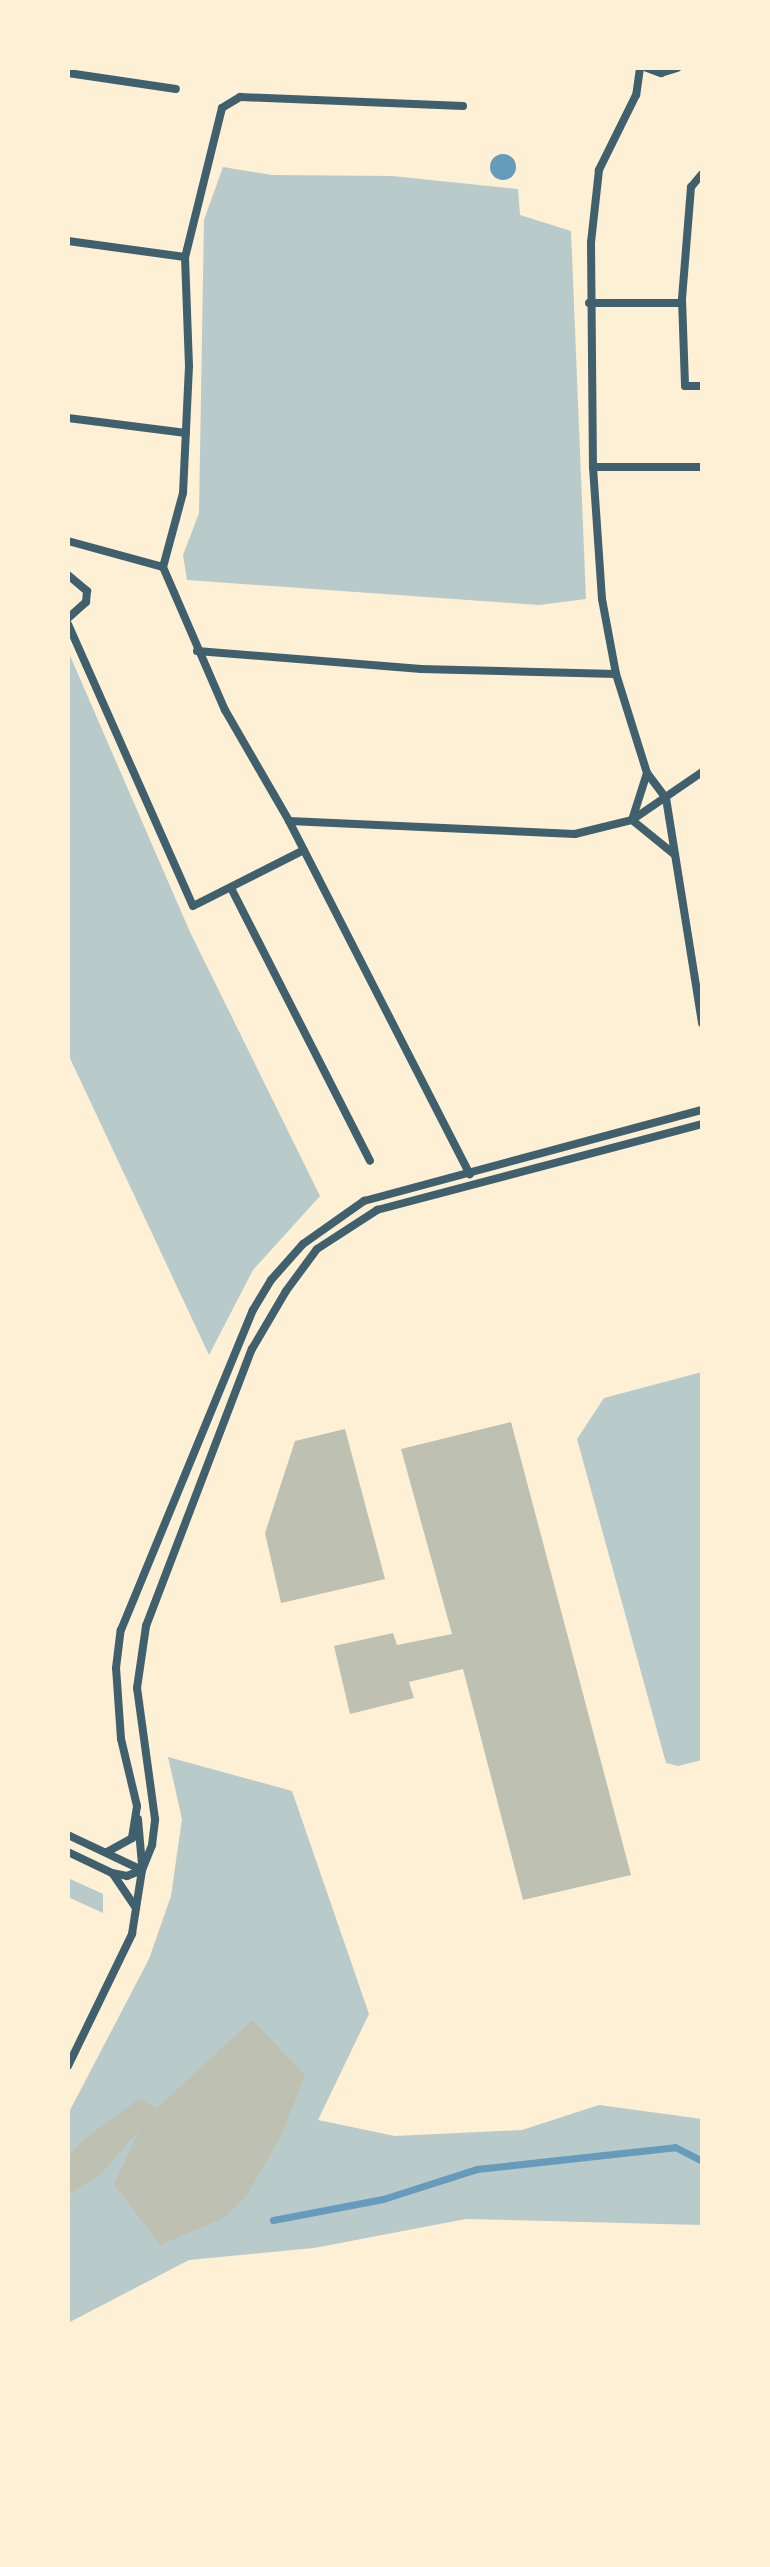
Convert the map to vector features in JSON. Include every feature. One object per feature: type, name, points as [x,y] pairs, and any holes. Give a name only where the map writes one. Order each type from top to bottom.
[{"type":"street","points":[[640,68],[636,95],[599,170],[589,303],[593,467],[602,599],[616,674],[647,773],[666,798],[702,1023]]},
{"type":"street","points":[[647,68],[661,73],[677,68]]},
{"type":"street","points":[[68,73],[176,89]]},
{"type":"street","points":[[463,106],[240,97],[230,101],[215,119],[185,257],[186,433],[183,493],[163,567],[197,651],[289,821],[470,1174]]},
{"type":"street","points":[[702,174],[691,187],[682,303],[685,386],[702,386]]},
{"type":"street","points":[[68,241],[185,257]]},
{"type":"street","points":[[589,303],[682,303]]},
{"type":"street","points":[[68,418],[186,433]]},
{"type":"street","points":[[593,467],[702,467]]},
{"type":"street","points":[[68,541],[163,567]]},
{"type":"street","points":[[68,575],[87,591],[86,602],[68,618]]},
{"type":"street","points":[[68,624],[193,906],[304,850]]},
{"type":"street","points":[[197,651],[421,669],[616,674]]},
{"type":"street","points":[[289,821],[504,835],[575,834],[632,820],[702,772]]},
{"type":"street","points":[[632,820],[647,773]]},
{"type":"street","points":[[632,820],[675,855]]},
{"type":"street","points":[[231,888],[370,1161]]},
{"type":"street","points":[[142,1870],[137,1806],[118,1712],[116,1668],[121,1630],[253,1310],[303,1244],[338,1216],[364,1201],[702,1110]]},
{"type":"street","points":[[68,2066],[132,1934],[142,1870],[155,1819],[138,1712],[138,1658],[146,1626],[252,1349],[286,1291],[317,1249],[377,1210],[702,1124]]},
{"type":"street","points":[[107,1852],[132,1838],[137,1806]]},
{"type":"street","points":[[68,1835],[142,1870]]},
{"type":"street","points":[[68,1852],[112,1873],[127,1876],[142,1870]]},
{"type":"street","points":[[112,1873],[129,1890],[136,1909]]},
{"type":"shaded area","points":[[223,167],[272,175],[392,176],[518,189],[520,215],[571,231],[586,599],[539,605],[187,580],[183,555],[199,513],[204,220]]},
{"type":"shaded area","points":[[68,651],[190,932],[320,1196],[253,1270],[209,1355],[68,1054]]},
{"type":"shaded area","points":[[702,1372],[702,1760],[678,1766],[666,1763],[577,1439],[604,1398]]},
{"type":"shaded area","points":[[168,1757],[292,1791],[369,2014],[318,2120],[395,2136],[522,2130],[599,2105],[702,2119],[702,2225],[466,2219],[314,2248],[189,2260],[68,2323],[68,2114],[149,1959],[171,1896],[182,1819]]},
{"type":"shaded area","points":[[68,1878],[103,1894],[103,1913],[68,1897]]},
{"type":"water","points":[[503,154],[512,158],[516,167],[512,176],[503,180],[494,176],[490,167],[494,158]]},
{"type":"building","points":[[511,1422],[631,1875],[523,1900],[463,1669],[409,1682],[414,1698],[350,1714],[334,1646],[393,1633],[397,1645],[452,1634],[401,1449]]},
{"type":"building","points":[[345,1429],[385,1579],[281,1603],[265,1533],[295,1441]]},
{"type":"building","points":[[252,2020],[305,2075],[282,2134],[247,2195],[224,2218],[160,2245],[114,2184],[140,2129],[102,2173],[68,2195],[68,2157],[83,2140],[139,2099],[157,2108]]},
{"type":"waterway","points":[[273,2220],[383,2199],[477,2169],[675,2147],[702,2161]]}]
